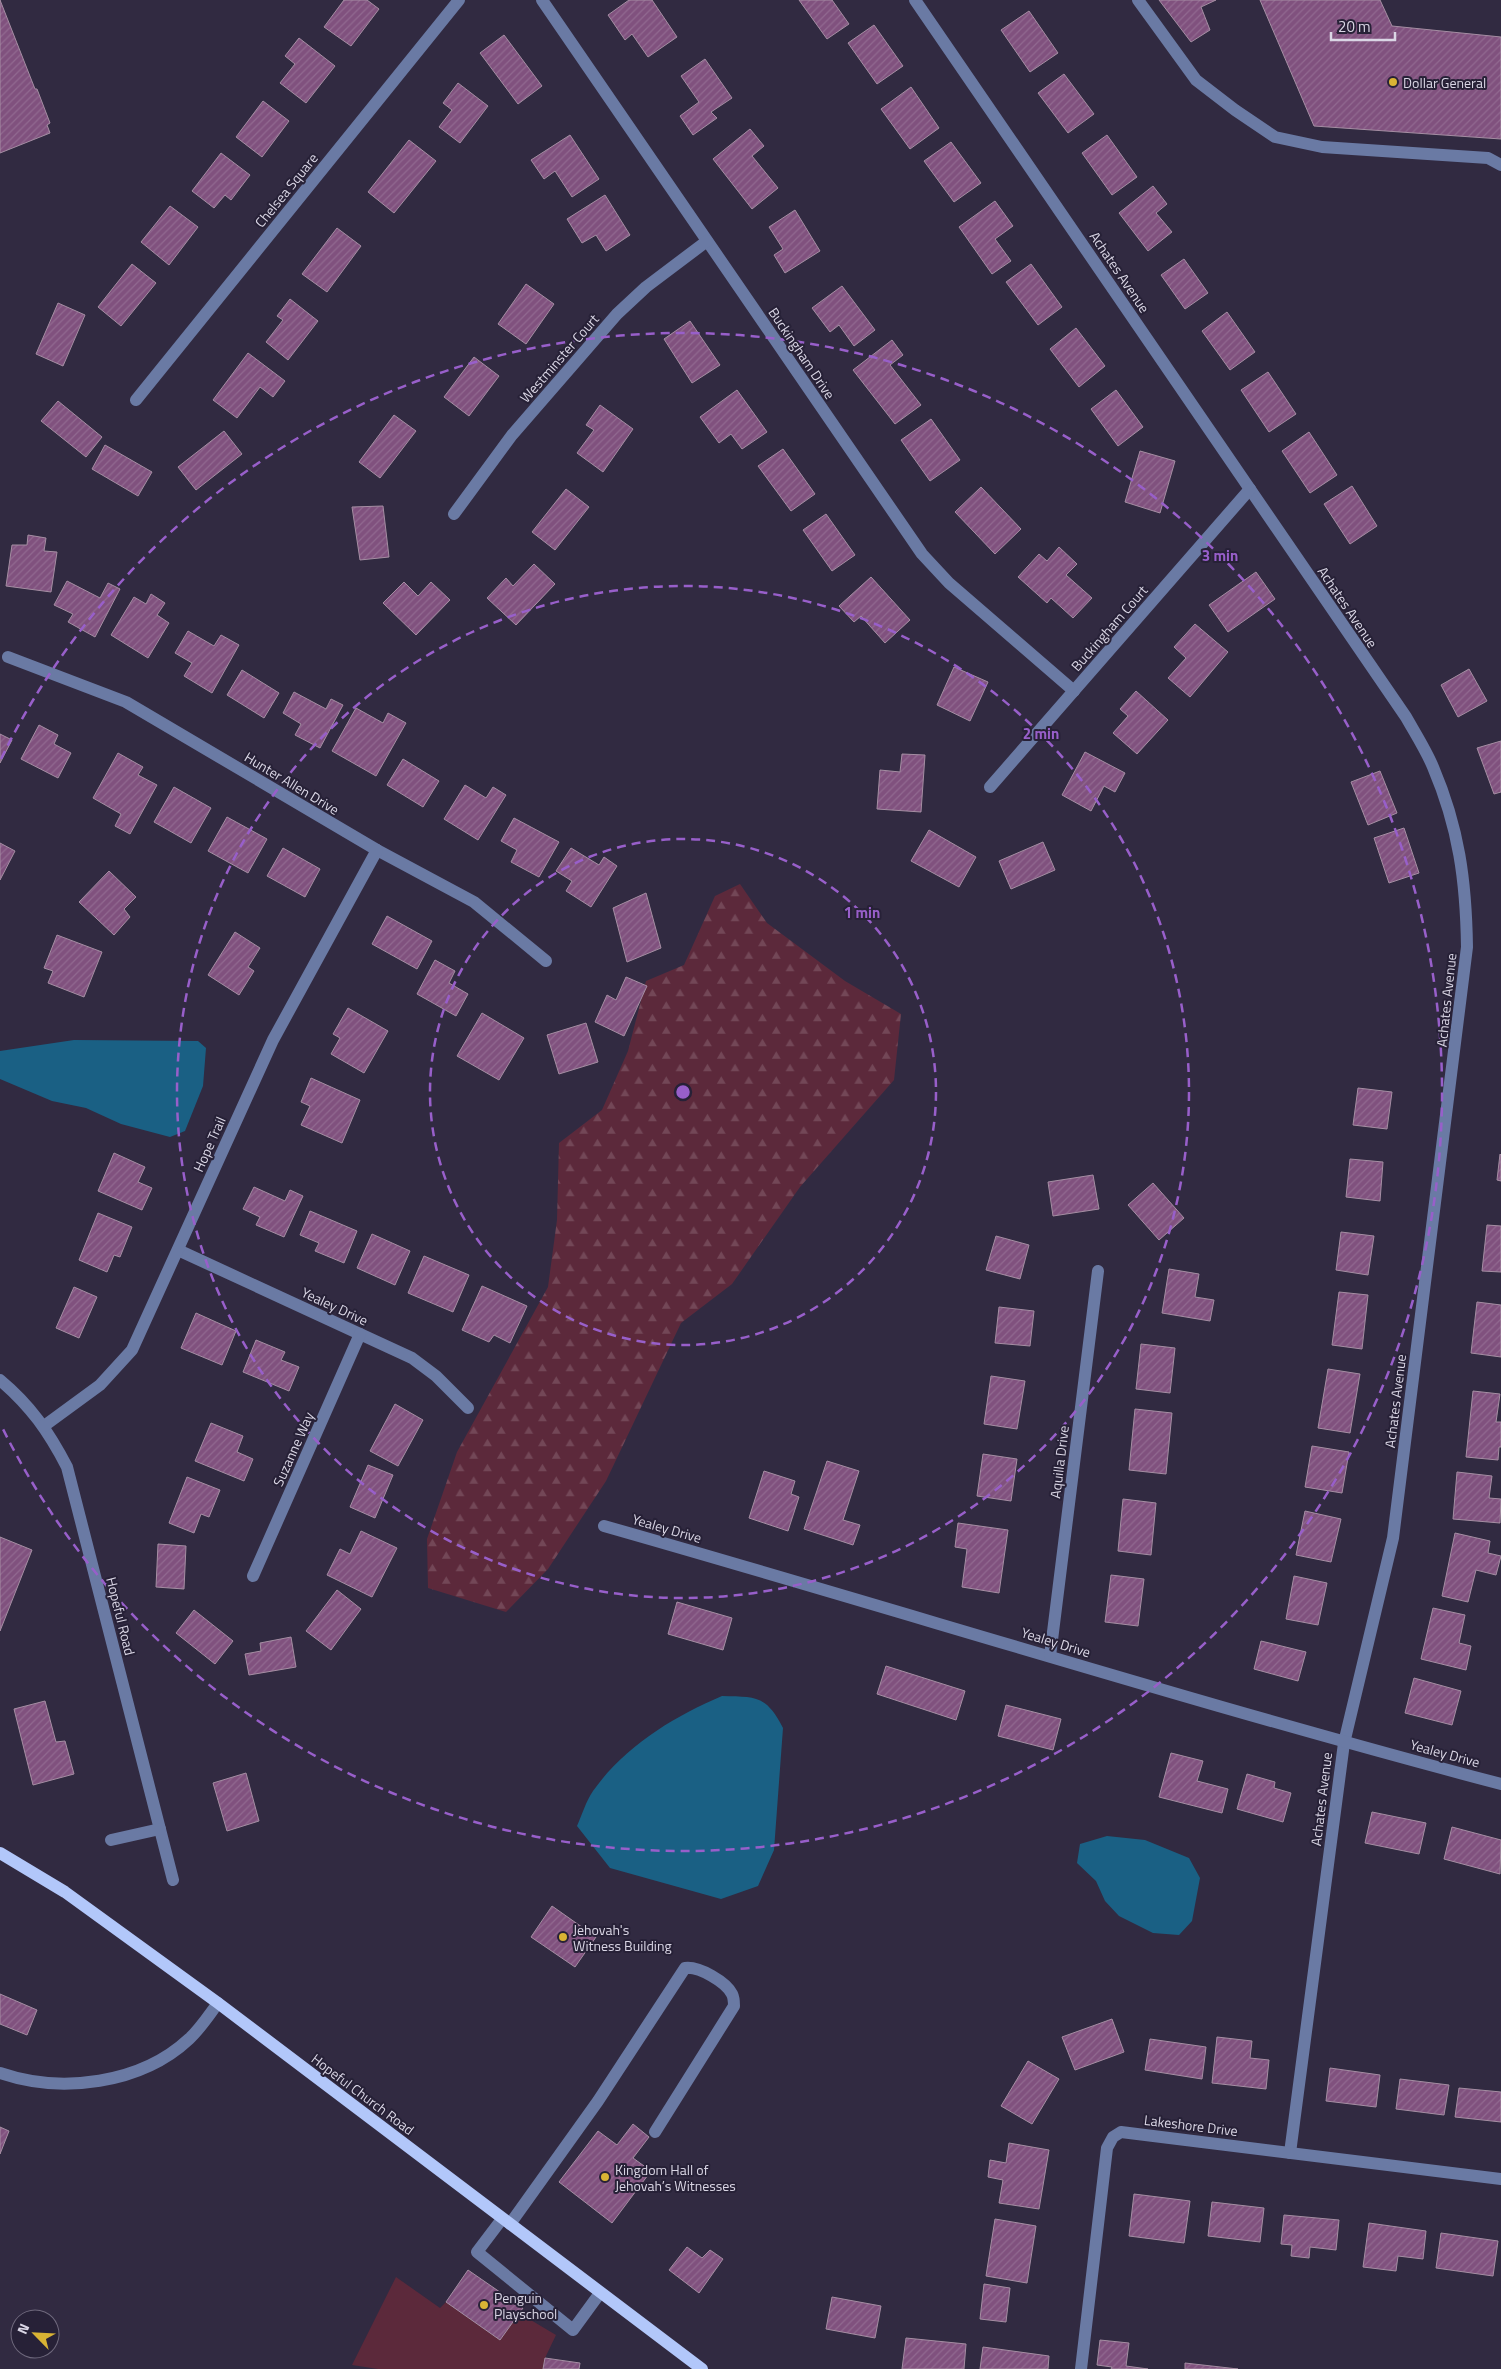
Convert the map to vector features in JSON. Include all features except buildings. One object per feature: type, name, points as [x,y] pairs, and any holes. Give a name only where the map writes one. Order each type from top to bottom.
[{"type":"main road","name":"Hopeful Church Road","points":[[0,1853],[65,1892],[218,2003],[702,2369]]},
{"type":"street","name":"Chelsea Square","points":[[136,400],[459,0]]},
{"type":"street","name":"Buckingham Drive","points":[[542,0],[922,554],[949,583],[1074,691]]},
{"type":"street","name":"Achates Avenue","points":[[915,0],[1406,717],[1432,765],[1450,816],[1459,850],[1466,898],[1467,947],[1393,1538],[1344,1742],[1290,2153]]},
{"type":"street","points":[[1138,0],[1196,80],[1235,110],[1276,136],[1322,147],[1488,158],[1501,165]]},
{"type":"street","name":"Westminster Court","points":[[454,514],[512,435],[617,314],[646,287],[707,241]]},
{"type":"street","name":"Buckingham Court","points":[[990,787],[1250,489]]},
{"type":"street","name":"Hunter Allen Drive","points":[[8,657],[126,702],[377,850],[474,902],[546,961]]},
{"type":"street","name":"Hope Trail","points":[[44,1426],[100,1385],[132,1350],[273,1040],[377,850]]},
{"type":"street","name":"Yealey Drive","points":[[178,1250],[412,1358],[436,1376],[468,1408]]},
{"type":"street","name":"Aquilla Drive","points":[[1050,1656],[1098,1271]]},
{"type":"street","name":"Suzanne Way","points":[[253,1576],[360,1334]]},
{"type":"street","name":"Hopeful Road","points":[[0,1380],[18,1395],[44,1426],[67,1467],[173,1880]]},
{"type":"street","name":"Yealey Drive","points":[[604,1526],[857,1598],[1344,1742],[1501,1784]]},
{"type":"street","points":[[111,1840],[160,1829]]},
{"type":"street","points":[[600,2293],[573,2330],[477,2252],[506,2221],[598,2101],[685,1968],[695,1968],[724,1984],[732,1993],[734,2006],[655,2132]]},
{"type":"street","points":[[0,2073],[46,2084],[76,2084],[127,2074],[158,2060],[189,2039],[218,2003]]},
{"type":"street","name":"Lakeshore Drive","points":[[1081,2369],[1107,2148],[1113,2137],[1121,2132],[1501,2179]]},
{"type":"green space","points":[[740,884],[767,923],[845,981],[901,1014],[894,1080],[800,1187],[732,1284],[681,1323],[606,1481],[548,1569],[506,1612],[428,1588],[427,1539],[457,1452],[548,1287],[557,1220],[559,1143],[602,1110],[628,1051],[646,981],[684,965],[715,896]]},
{"type":"green space","points":[[396,2277],[440,2308],[446,2302],[500,2340],[519,2313],[556,2335],[545,2358],[543,2369],[378,2369],[352,2365]]},
{"type":"water","points":[[74,1040],[198,1041],[206,1048],[203,1086],[185,1131],[170,1137],[121,1124],[86,1108],[52,1101],[0,1079],[0,1051]]},
{"type":"water","points":[[722,1696],[759,1700],[771,1709],[783,1728],[774,1850],[758,1886],[721,1899],[610,1868],[577,1826],[593,1791],[620,1760],[651,1734],[686,1713]]},
{"type":"water","points":[[1107,1836],[1145,1840],[1189,1858],[1200,1878],[1192,1921],[1179,1935],[1153,1933],[1119,1916],[1105,1901],[1096,1881],[1077,1863],[1080,1844]]},
{"type":"place","name":"Dollar General","points":[[1393,82]]},
{"type":"place","name":"Jehovah's Witness Building","points":[[563,1937]]},
{"type":"place","name":"Kingdom Hall of Jehovah’s Witnesses","points":[[605,2177]]},
{"type":"place","name":"Penguin Playschool","points":[[484,2305]]}]
